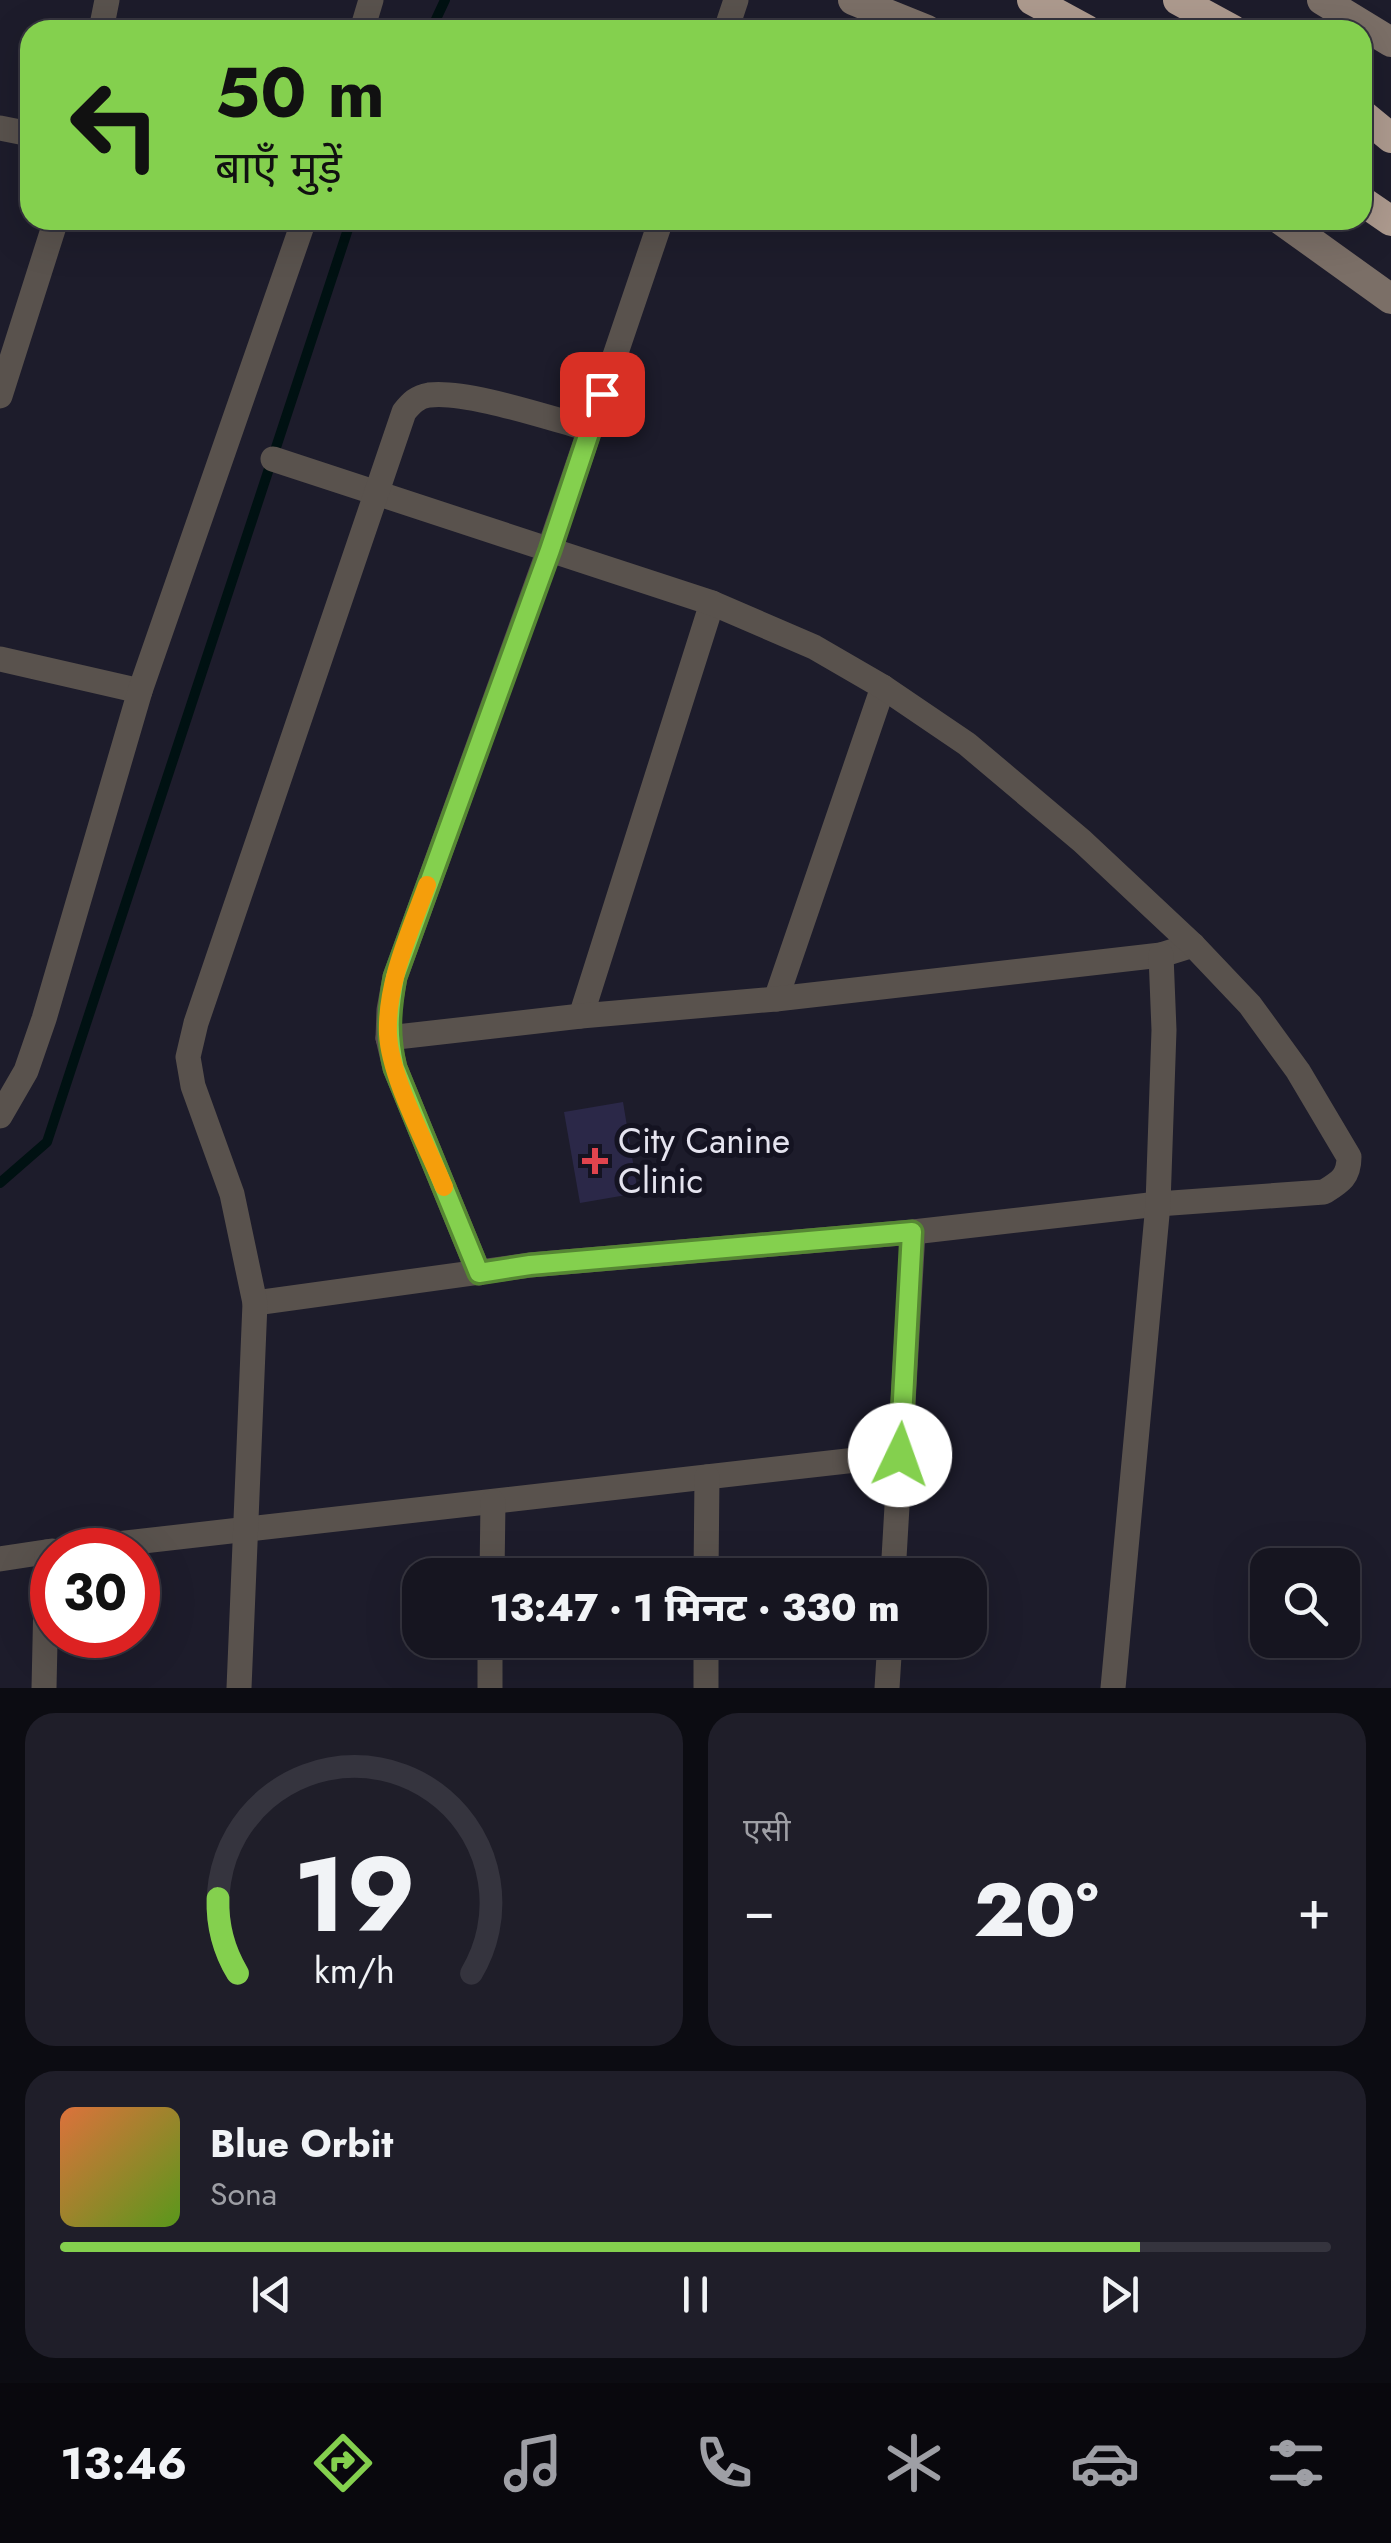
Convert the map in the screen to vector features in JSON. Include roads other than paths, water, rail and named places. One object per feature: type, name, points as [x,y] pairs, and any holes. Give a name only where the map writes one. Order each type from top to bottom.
[{"type":"highway","points":[[1032,0],[1069,20]]},
{"type":"highway","points":[[1178,0],[1214,20]]},
{"type":"main road","points":[[852,0],[902,20]]},
{"type":"main road","points":[[1322,0],[1355,20]]},
{"type":"main road","points":[[1295,230],[1391,298]]},
{"type":"street","points":[[0,396],[53,230]]},
{"type":"street","points":[[0,1116],[26,1071],[44,1019],[140,691],[301,230]]},
{"type":"street","points":[[479,1273],[395,1068],[388,1038],[388,1010],[395,977],[550,550],[658,230]]},
{"type":"street","points":[[239,1688],[255,1302],[232,1194],[193,1086],[188,1057],[225,934],[404,412],[412,401],[427,395],[486,402],[590,430]]},
{"type":"street","points":[[255,1302],[530,1265],[912,1232],[1158,1204],[1324,1192],[1340,1182],[1349,1170],[1349,1158],[1298,1071],[1250,1005],[1193,945],[1082,842],[967,744],[883,687],[814,647],[712,603],[272,459]]},
{"type":"street","points":[[581,1016],[712,603]]},
{"type":"street","points":[[0,659],[140,691]]},
{"type":"street","points":[[776,999],[883,687]]},
{"type":"street","points":[[388,1038],[1161,956],[1193,945]]},
{"type":"street","points":[[1112,1688],[1158,1204],[1164,1030],[1161,956]]},
{"type":"street","points":[[894,1558],[912,1232]]},
{"type":"street","points":[[160,1538],[900,1455]]},
{"type":"street","points":[[706,1558],[707,1477]]},
{"type":"street","points":[[492,1558],[493,1502]]},
{"type":"street","points":[[0,1559],[30,1555]]},
{"type":"street","points":[[44,1688],[46,1658]]},
{"type":"street","points":[[490,1658],[490,1688]]},
{"type":"street","points":[[706,1658],[706,1688]]},
{"type":"street","points":[[887,1688],[889,1658]]},
{"type":"waterway","points":[[436,20],[445,0]]},
{"type":"waterway","points":[[0,1183],[47,1142],[348,230]]},
{"type":"place","name":"City Canine Clinic","points":[[595,1161]]}]
